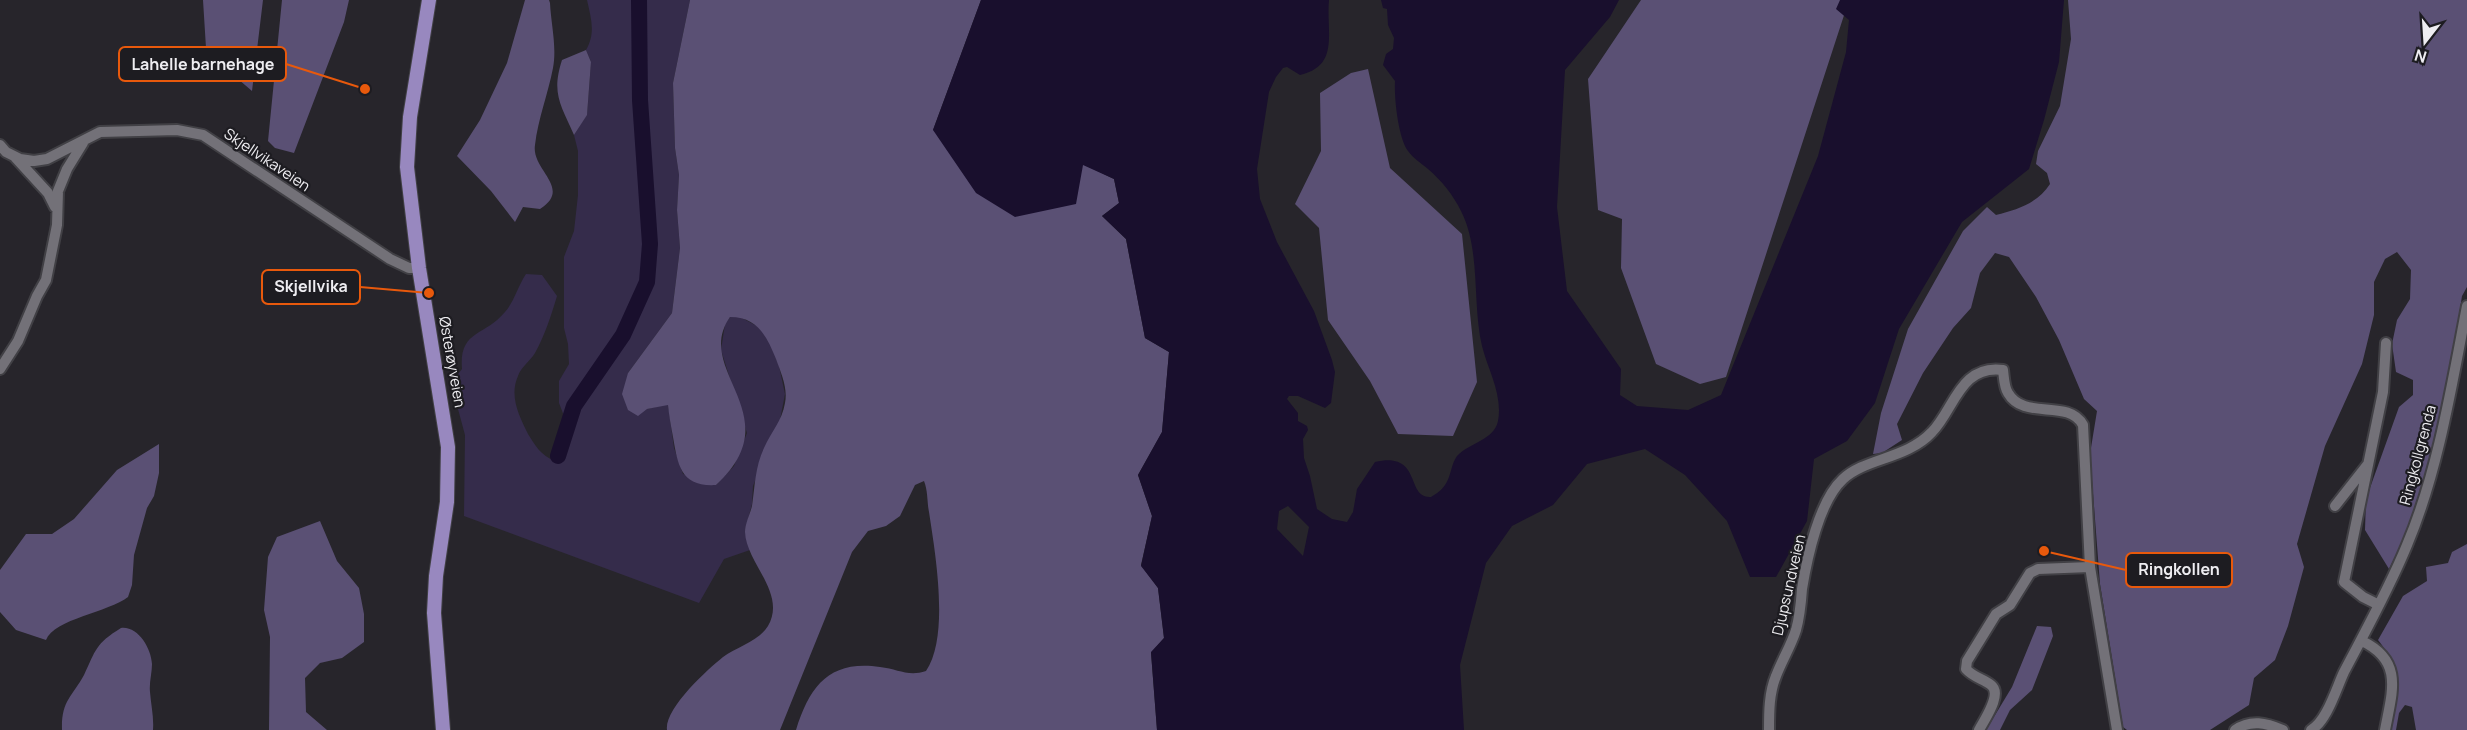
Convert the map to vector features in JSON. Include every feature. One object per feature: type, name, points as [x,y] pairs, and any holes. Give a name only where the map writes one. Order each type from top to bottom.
[{"type":"main road","name":"Østerøyveien","points":[[429,0],[410,117],[407,151],[419,268],[448,447],[447,502],[436,576],[434,613],[443,730]]},
{"type":"street","name":"Skjellvikaveien","points":[[14,156],[34,161],[47,159],[100,132],[177,130],[203,135],[390,260],[409,268],[419,268]]},
{"type":"street","points":[[0,369],[18,341],[46,280],[57,225],[56,210],[62,180],[84,141]]},
{"type":"street","points":[[0,145],[14,156],[48,193],[56,210]]},
{"type":"street","name":"Ringkollgrenda","points":[[2311,730],[2322,721],[2329,702],[2362,641],[2407,544],[2423,501],[2449,398],[2467,306]]},
{"type":"street","points":[[2379,605],[2363,597],[2344,582],[2383,392],[2386,344]]},
{"type":"street","name":"Djupsundveien","points":[[1769,730],[1771,690],[1796,632],[1810,550],[1827,504],[1840,483],[1856,471],[1905,452],[1933,432],[1959,388],[1982,373],[1995,369],[2002,370],[2007,392],[2013,399],[2037,409],[2058,409],[2081,420],[2090,567]]},
{"type":"street","points":[[2334,506],[2368,464]]},
{"type":"street","points":[[1979,730],[1995,691],[1993,686],[1971,675],[1966,669],[1966,661],[1996,614],[2010,605],[2030,573],[2038,569],[2090,567],[2117,730]]},
{"type":"street","points":[[2362,641],[2375,647],[2390,668],[2394,684],[2385,730]]},
{"type":"street","points":[[2235,730],[2252,722],[2270,724],[2283,730]]},
{"type":"shaded area","points":[[203,0],[263,0],[252,91],[238,79],[218,75],[207,64]]},
{"type":"shaded area","points":[[282,0],[349,0],[344,22],[294,153],[275,148],[268,141]]},
{"type":"shaded area","points":[[525,0],[549,0],[550,3],[554,60],[538,126],[535,154],[552,186],[553,194],[540,209],[523,207],[515,222],[491,191],[457,156],[480,120],[507,63]]},
{"type":"shaded area","points":[[587,0],[690,0],[673,83],[675,148],[679,175],[677,210],[680,248],[672,313],[628,373],[647,409],[668,404],[674,448],[683,474],[716,485],[734,466],[747,433],[721,350],[725,324],[730,317],[740,317],[757,326],[769,339],[779,366],[785,394],[780,420],[753,486],[752,504],[745,531],[750,550],[724,559],[699,603],[464,516],[465,435],[451,383],[462,369],[464,347],[474,335],[505,312],[526,274],[542,275],[557,296],[539,346],[521,370],[515,383],[514,391],[519,413],[536,446],[542,453],[554,460],[572,419],[564,416],[559,403],[559,381],[569,364],[564,328],[564,257],[574,231],[578,195],[578,151],[574,135],[587,114],[591,62],[586,50],[592,31]]},
{"type":"shaded area","points":[[690,0],[981,0],[933,130],[1083,164],[1114,179],[1119,203],[1102,216],[1126,239],[1145,338],[1169,352],[1162,432],[1138,475],[1152,516],[1141,565],[1158,588],[1164,638],[1151,653],[1157,730],[796,730],[808,700],[816,688],[835,672],[863,666],[908,673],[926,671],[933,656],[937,637],[939,593],[924,481],[915,485],[900,516],[886,526],[868,531],[852,552],[780,730],[667,730],[672,712],[688,690],[723,657],[759,636],[768,626],[773,614],[773,602],[769,590],[747,544],[745,532],[761,455],[784,409],[786,397],[782,375],[765,336],[748,320],[730,317],[722,337],[722,356],[744,415],[745,437],[737,460],[716,485],[704,485],[688,478],[683,473],[677,457],[668,405],[647,409],[638,416],[628,410],[622,394],[628,373],[672,313],[680,248],[677,210],[679,175],[675,148],[673,83]]},
{"type":"shaded area","points":[[981,0],[1329,0],[1329,35],[1326,56],[1313,71],[1300,75],[1287,67],[1283,68],[1276,77],[1269,92],[1257,169],[1260,199],[1277,242],[1314,311],[1335,372],[1331,403],[1325,408],[1298,396],[1289,396],[1287,399],[1298,413],[1298,421],[1307,426],[1308,430],[1303,439],[1304,458],[1317,509],[1332,519],[1347,522],[1353,512],[1357,489],[1375,462],[1390,460],[1400,463],[1407,469],[1418,491],[1423,496],[1431,497],[1445,485],[1457,456],[1492,433],[1498,421],[1499,411],[1497,392],[1479,330],[1474,260],[1467,226],[1458,205],[1447,188],[1412,156],[1405,145],[1397,117],[1395,81],[1383,65],[1386,54],[1393,49],[1394,38],[1388,25],[1387,9],[1383,8],[1381,0],[1619,0],[1610,17],[1565,70],[1557,207],[1567,291],[1621,369],[1620,395],[1637,406],[1688,410],[1721,395],[1818,156],[1846,52],[1849,20],[1836,9],[1840,0],[2064,0],[2059,62],[2029,169],[1962,222],[1899,329],[1875,403],[1847,441],[1814,459],[1807,521],[1776,577],[1750,577],[1727,521],[1685,475],[1645,449],[1587,464],[1553,505],[1512,526],[1486,563],[1460,665],[1464,730],[1157,730],[1151,652],[1164,638],[1158,588],[1141,566],[1152,516],[1138,475],[1162,432],[1169,352],[1145,338],[1126,239],[1102,216],[1119,203],[1114,179],[1083,165],[1076,204],[1015,217],[976,193],[933,130]],"holes":[[[1288,506],[1309,527],[1303,556],[1277,529],[1279,511]]]},
{"type":"shaded area","points":[[1641,0],[1849,0],[1726,377],[1700,384],[1656,364],[1621,268],[1622,219],[1598,210],[1588,79]]},
{"type":"shaded area","points":[[2068,0],[2467,0],[2467,287],[2462,296],[2448,383],[2421,497],[2409,530],[2389,569],[2365,530],[2366,499],[2399,407],[2413,395],[2413,380],[2396,372],[2392,344],[2397,320],[2410,299],[2411,270],[2397,252],[2385,259],[2374,282],[2374,315],[2362,364],[2325,446],[2297,544],[2304,567],[2288,626],[2275,660],[2254,678],[2249,705],[2210,730],[2127,730],[2123,727],[2100,584],[2090,454],[2097,411],[2084,399],[2059,340],[2036,297],[2009,257],[1995,253],[1980,273],[1971,308],[1953,328],[1923,373],[1897,424],[1902,440],[1882,453],[1873,454],[1881,413],[1908,329],[1963,231],[1987,207],[1996,215],[2019,208],[2033,201],[2050,184],[2047,173],[2036,164],[2038,151],[2060,106],[2071,39]]},
{"type":"shaded area","points":[[586,50],[591,62],[587,115],[574,135],[559,99],[557,82],[562,60]]},
{"type":"shaded area","points":[[1368,69],[1390,168],[1462,234],[1477,382],[1453,436],[1398,434],[1370,381],[1328,320],[1319,228],[1295,204],[1321,151],[1320,93],[1351,73]]},
{"type":"shaded area","points":[[159,444],[159,473],[154,496],[147,508],[134,555],[132,585],[128,597],[70,621],[51,633],[46,640],[16,630],[0,612],[0,570],[26,534],[52,534],[74,519],[117,470]]},
{"type":"shaded area","points":[[320,521],[337,561],[359,588],[364,614],[364,642],[342,658],[320,663],[305,678],[306,712],[327,730],[269,730],[270,637],[264,610],[268,557],[277,537]]},
{"type":"shaded area","points":[[2467,544],[2467,730],[2416,730],[2412,707],[2405,705],[2399,713],[2396,730],[2391,730],[2398,692],[2397,673],[2378,640],[2403,596],[2427,581],[2426,567],[2448,563],[2452,552]]},
{"type":"shaded area","points":[[2037,626],[2051,627],[2053,636],[2032,690],[2010,710],[2000,730],[1986,730],[2012,687]]},
{"type":"shaded area","points":[[121,628],[127,628],[138,634],[149,651],[152,664],[150,689],[153,730],[62,730],[65,706],[94,653],[101,643]]},
{"type":"waterway","points":[[558,456],[574,406],[623,335],[647,282],[650,244],[640,100],[639,0]]},
{"type":"place","name":"Lahelle barnehage","points":[[365,89]]},
{"type":"place","name":"Skjellvika","points":[[429,293]]},
{"type":"place","name":"Ringkollen","points":[[2044,551]]}]
